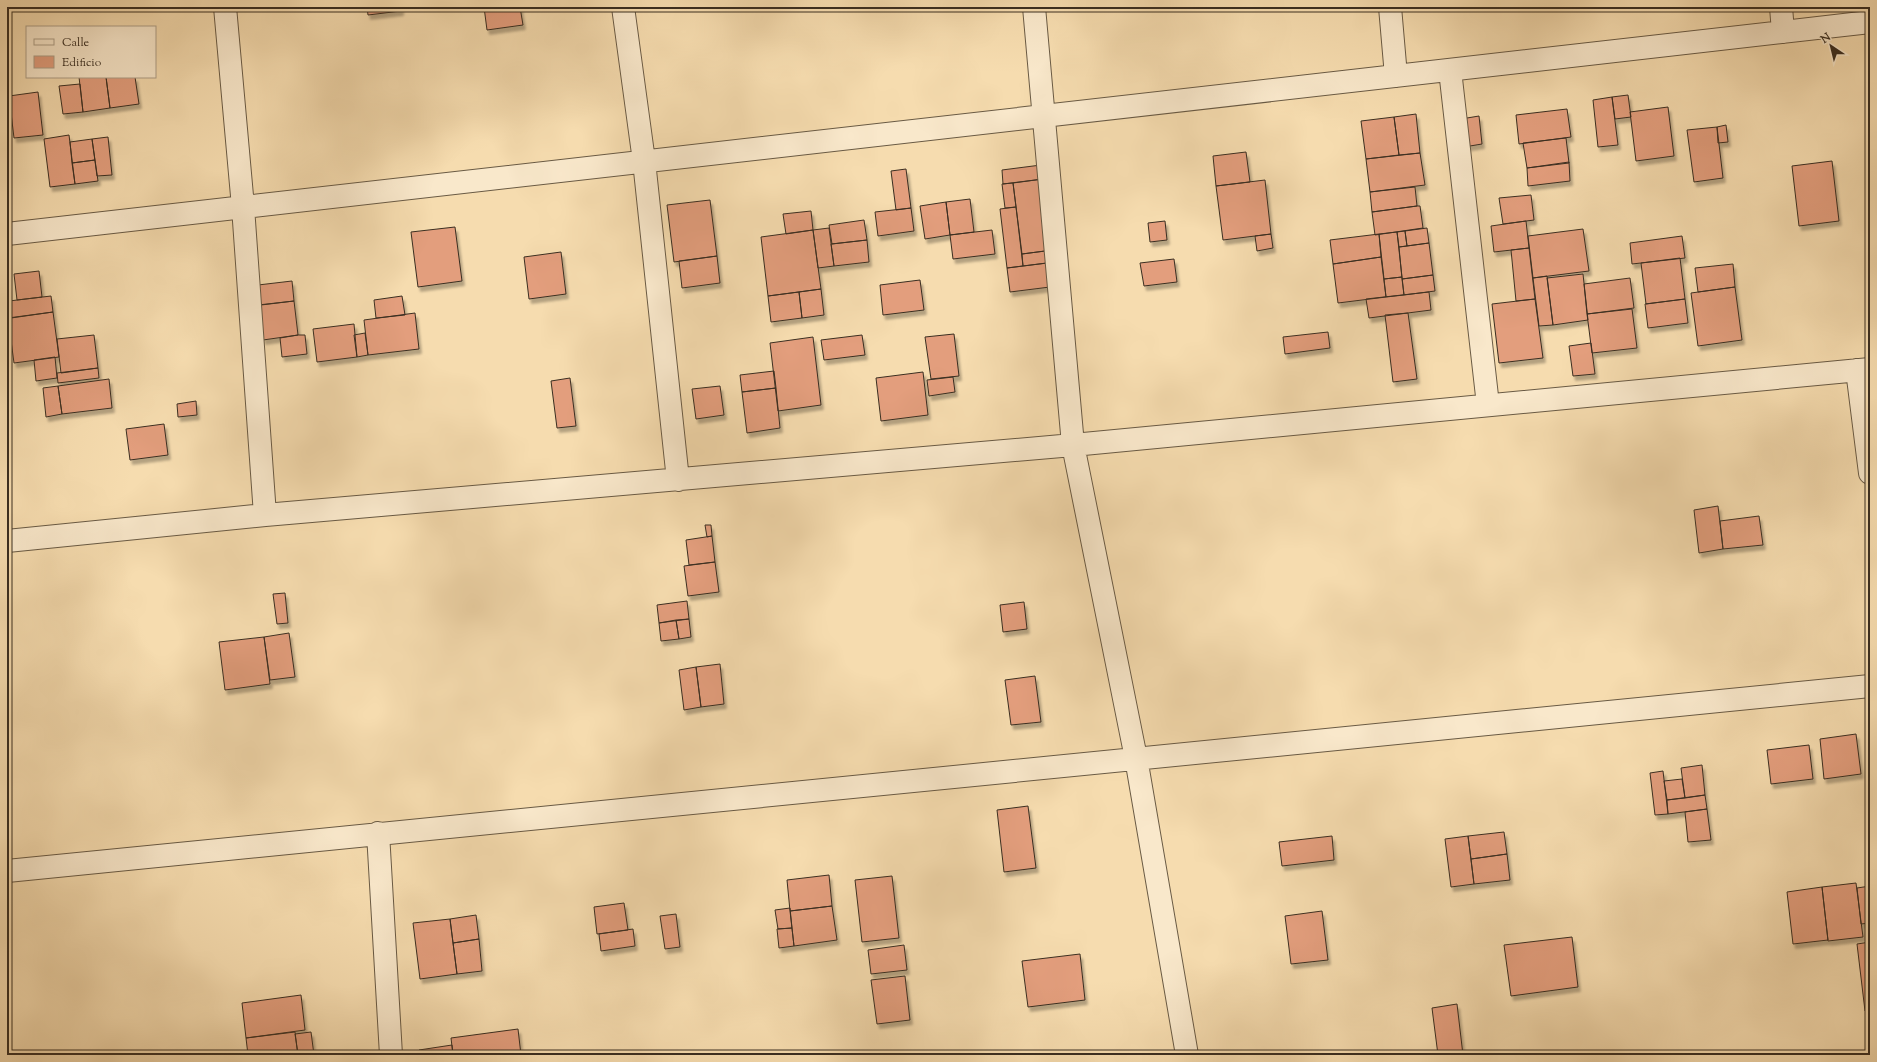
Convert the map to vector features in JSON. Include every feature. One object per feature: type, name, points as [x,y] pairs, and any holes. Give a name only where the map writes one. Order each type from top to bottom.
[{"type":"street","points":[[225,7],[243,207],[265,515]]},
{"type":"street","points":[[623,7],[644,161],[678,480]]},
{"type":"street","points":[[1034,7],[1074,445],[1136,758],[1187,1055]]},
{"type":"street","points":[[1390,7],[1396,76]]},
{"type":"street","points":[[1781,7],[1783,32]]},
{"type":"street","points":[[7,234],[1870,22]]},
{"type":"street","points":[[1450,70],[1488,405]]},
{"type":"street","points":[[7,541],[265,515],[1074,445],[1864,369],[1870,473]]},
{"type":"street","points":[[7,871],[1870,686]]},
{"type":"street","points":[[378,833],[391,1055]]},
{"type":"building","points":[[367,7],[401,7],[401,11],[368,15]]},
{"type":"building","points":[[484,7],[520,7],[523,25],[487,30]]},
{"type":"building","points":[[79,78],[106,78],[110,108],[83,112]]},
{"type":"building","points":[[106,78],[135,78],[139,104],[110,108]]},
{"type":"building","points":[[80,84],[83,112],[63,114],[59,86]]},
{"type":"building","points":[[38,92],[43,135],[14,138],[9,96]]},
{"type":"building","points":[[1628,95],[1631,117],[1615,119],[1612,97]]},
{"type":"building","points":[[1612,97],[1618,145],[1598,147],[1593,100]]},
{"type":"building","points":[[1668,107],[1674,156],[1636,161],[1630,112]]},
{"type":"building","points":[[1567,109],[1571,137],[1519,144],[1516,115]]},
{"type":"building","points":[[1416,114],[1420,153],[1399,155],[1394,117]]},
{"type":"building","points":[[1479,116],[1482,144],[1464,147],[1461,119]]},
{"type":"building","points":[[1394,117],[1399,155],[1366,159],[1361,121]]},
{"type":"building","points":[[1726,125],[1728,142],[1718,143],[1717,127]]},
{"type":"building","points":[[1717,127],[1723,178],[1694,182],[1687,130]]},
{"type":"building","points":[[69,135],[75,184],[50,187],[44,139]]},
{"type":"building","points":[[108,137],[112,175],[97,176],[92,139]]},
{"type":"building","points":[[1566,138],[1569,163],[1527,168],[1523,143]]},
{"type":"building","points":[[92,139],[95,160],[72,163],[70,142]]},
{"type":"building","points":[[1246,152],[1250,182],[1216,186],[1213,156]]},
{"type":"building","points":[[1420,153],[1425,185],[1370,192],[1366,159]]},
{"type":"building","points":[[95,160],[98,181],[75,184],[72,163]]},
{"type":"building","points":[[1832,161],[1839,221],[1799,226],[1792,166]]},
{"type":"building","points":[[1569,162],[1570,181],[1528,186],[1527,168]]},
{"type":"building","points":[[1041,165],[1043,179],[1003,184],[1002,170]]},
{"type":"building","points":[[906,169],[911,208],[896,210],[891,171]]},
{"type":"building","points":[[1043,179],[1045,251],[1022,254],[1013,183]]},
{"type":"building","points":[[1265,180],[1271,234],[1223,240],[1216,186]]},
{"type":"building","points":[[1013,183],[1016,207],[1005,208],[1002,184]]},
{"type":"building","points":[[1415,187],[1417,206],[1372,212],[1370,192]]},
{"type":"building","points":[[1531,195],[1534,220],[1503,224],[1499,198]]},
{"type":"building","points":[[970,199],[974,232],[950,235],[946,202]]},
{"type":"building","points":[[710,200],[717,256],[674,262],[667,205]]},
{"type":"building","points":[[946,202],[950,235],[925,239],[920,206]]},
{"type":"building","points":[[1420,206],[1423,228],[1375,235],[1372,212]]},
{"type":"building","points":[[1016,207],[1023,266],[1007,268],[1000,209]]},
{"type":"building","points":[[911,208],[914,231],[878,236],[875,212]]},
{"type":"building","points":[[811,211],[813,230],[786,234],[783,214]]},
{"type":"building","points":[[864,220],[867,240],[832,244],[829,225]]},
{"type":"building","points":[[1165,221],[1167,240],[1150,242],[1148,223]]},
{"type":"building","points":[[1526,221],[1529,248],[1494,252],[1491,226]]},
{"type":"building","points":[[455,227],[462,281],[418,287],[411,232]]},
{"type":"building","points":[[829,228],[834,266],[818,268],[813,230]]},
{"type":"building","points":[[1427,228],[1429,243],[1407,246],[1405,231]]},
{"type":"building","points":[[1583,229],[1589,271],[1533,278],[1528,236]]},
{"type":"building","points":[[813,230],[821,289],[768,296],[761,237]]},
{"type":"building","points":[[992,230],[995,254],[953,259],[950,235]]},
{"type":"building","points":[[1405,231],[1407,246],[1399,247],[1397,232]]},
{"type":"building","points":[[1397,232],[1402,277],[1384,279],[1379,234]]},
{"type":"building","points":[[1271,234],[1273,248],[1257,251],[1255,236]]},
{"type":"building","points":[[1379,234],[1381,257],[1333,264],[1330,240]]},
{"type":"building","points":[[1682,236],[1685,258],[1632,264],[1630,243]]},
{"type":"building","points":[[867,240],[869,262],[834,266],[831,244]]},
{"type":"building","points":[[1429,243],[1433,275],[1402,279],[1399,247]]},
{"type":"building","points":[[1529,248],[1535,299],[1516,301],[1511,250]]},
{"type":"building","points":[[1045,251],[1047,263],[1023,266],[1022,254]]},
{"type":"building","points":[[561,252],[566,294],[529,299],[524,257]]},
{"type":"building","points":[[717,256],[720,283],[682,288],[679,261]]},
{"type":"building","points":[[1381,257],[1386,297],[1338,303],[1333,264]]},
{"type":"building","points":[[1680,258],[1685,299],[1646,304],[1641,263]]},
{"type":"building","points":[[1174,259],[1177,282],[1144,286],[1140,263]]},
{"type":"building","points":[[1047,263],[1050,287],[1010,292],[1007,268]]},
{"type":"building","points":[[1733,264],[1735,287],[1698,292],[1695,268]]},
{"type":"building","points":[[39,271],[42,297],[17,300],[14,274]]},
{"type":"building","points":[[1583,274],[1588,320],[1553,325],[1547,278]]},
{"type":"building","points":[[1433,275],[1435,291],[1404,295],[1402,279]]},
{"type":"building","points":[[1547,276],[1553,325],[1539,326],[1533,278]]},
{"type":"building","points":[[1402,277],[1404,295],[1386,297],[1384,279]]},
{"type":"building","points":[[1630,278],[1634,308],[1587,314],[1584,284]]},
{"type":"building","points":[[920,280],[924,310],[883,315],[880,285]]},
{"type":"building","points":[[292,281],[294,301],[261,305],[258,285]]},
{"type":"building","points":[[1735,287],[1742,340],[1698,346],[1691,293]]},
{"type":"building","points":[[821,289],[824,315],[802,318],[799,292]]},
{"type":"building","points":[[799,292],[802,318],[771,322],[768,296]]},
{"type":"building","points":[[1429,292],[1431,310],[1369,318],[1366,299]]},
{"type":"building","points":[[51,296],[53,312],[11,318],[9,301]]},
{"type":"building","points":[[402,296],[405,315],[376,318],[374,300]]},
{"type":"building","points":[[1535,299],[1543,358],[1499,363],[1492,304]]},
{"type":"building","points":[[1685,299],[1688,323],[1648,328],[1645,304]]},
{"type":"building","points":[[294,301],[298,335],[263,340],[258,305]]},
{"type":"building","points":[[1632,309],[1637,348],[1592,353],[1587,314]]},
{"type":"building","points":[[53,312],[59,357],[14,363],[8,318]]},
{"type":"building","points":[[415,313],[419,349],[368,355],[364,320]]},
{"type":"building","points":[[1408,313],[1417,379],[1393,382],[1385,315]]},
{"type":"building","points":[[354,324],[357,357],[317,362],[313,329]]},
{"type":"building","points":[[1328,332],[1330,348],[1285,354],[1283,337]]},
{"type":"building","points":[[365,333],[368,355],[357,357],[354,335]]},
{"type":"building","points":[[954,334],[959,376],[931,379],[925,337]]},
{"type":"building","points":[[94,335],[98,368],[61,373],[57,339]]},
{"type":"building","points":[[305,335],[307,354],[282,357],[280,338]]},
{"type":"building","points":[[862,335],[865,355],[824,360],[821,340]]},
{"type":"building","points":[[813,337],[821,405],[778,411],[770,343]]},
{"type":"building","points":[[1591,343],[1595,374],[1573,376],[1569,346]]},
{"type":"building","points":[[55,357],[57,378],[36,381],[34,360]]},
{"type":"building","points":[[98,368],[99,378],[58,383],[57,373]]},
{"type":"building","points":[[774,371],[776,388],[742,392],[740,375]]},
{"type":"building","points":[[923,372],[928,415],[881,421],[876,378]]},
{"type":"building","points":[[953,377],[955,392],[929,396],[927,380]]},
{"type":"building","points":[[570,378],[576,426],[557,428],[551,381]]},
{"type":"building","points":[[109,379],[112,408],[62,414],[58,386]]},
{"type":"building","points":[[58,386],[62,414],[46,417],[43,388]]},
{"type":"building","points":[[720,386],[724,415],[696,419],[692,389]]},
{"type":"building","points":[[776,388],[780,428],[747,433],[742,392]]},
{"type":"building","points":[[196,401],[197,415],[178,417],[177,404]]},
{"type":"building","points":[[164,424],[168,455],[130,460],[126,429]]},
{"type":"building","points":[[1718,506],[1723,549],[1699,553],[1694,510]]},
{"type":"building","points":[[1759,516],[1763,545],[1723,549],[1720,521]]},
{"type":"building","points":[[705,525],[711,525],[712,536],[707,537]]},
{"type":"building","points":[[712,536],[715,562],[689,565],[686,540]]},
{"type":"building","points":[[715,562],[719,592],[688,596],[684,566]]},
{"type":"building","points":[[285,593],[288,623],[277,624],[273,594]]},
{"type":"building","points":[[687,601],[689,619],[659,623],[657,605]]},
{"type":"building","points":[[1024,602],[1027,629],[1003,632],[1000,605]]},
{"type":"building","points":[[689,619],[691,637],[679,639],[676,620]]},
{"type":"building","points":[[676,620],[679,639],[661,641],[659,623]]},
{"type":"building","points":[[289,633],[295,677],[270,680],[264,637]]},
{"type":"building","points":[[264,637],[270,684],[225,690],[219,642]]},
{"type":"building","points":[[720,664],[724,704],[701,707],[696,667]]},
{"type":"building","points":[[696,667],[701,707],[684,710],[679,670]]},
{"type":"building","points":[[1035,676],[1041,722],[1011,725],[1005,680]]},
{"type":"building","points":[[1856,734],[1861,774],[1824,779],[1820,739]]},
{"type":"building","points":[[1809,745],[1813,779],[1771,784],[1767,750]]},
{"type":"building","points":[[1702,765],[1705,795],[1685,798],[1681,768]]},
{"type":"building","points":[[1663,771],[1668,814],[1655,815],[1650,773]]},
{"type":"building","points":[[1682,779],[1685,798],[1667,800],[1664,781]]},
{"type":"building","points":[[1705,795],[1707,809],[1668,814],[1667,800]]},
{"type":"building","points":[[1028,806],[1036,868],[1004,872],[997,810]]},
{"type":"building","points":[[1707,809],[1711,840],[1688,842],[1685,812]]},
{"type":"building","points":[[1504,832],[1507,854],[1471,859],[1468,836]]},
{"type":"building","points":[[1332,836],[1334,860],[1282,866],[1279,842]]},
{"type":"building","points":[[1468,836],[1474,884],[1451,887],[1445,839]]},
{"type":"building","points":[[1507,854],[1510,880],[1474,884],[1471,859]]},
{"type":"building","points":[[829,875],[832,906],[790,911],[787,880]]},
{"type":"building","points":[[892,876],[899,938],[862,942],[855,880]]},
{"type":"building","points":[[1856,883],[1863,937],[1828,941],[1822,887]]},
{"type":"building","points":[[1870,886],[1870,923],[1861,924],[1857,888]]},
{"type":"building","points":[[1822,887],[1828,940],[1793,944],[1787,892]]},
{"type":"building","points":[[624,903],[628,930],[597,934],[594,907]]},
{"type":"building","points":[[832,906],[837,940],[794,946],[790,911]]},
{"type":"building","points":[[790,908],[792,928],[778,929],[775,910]]},
{"type":"building","points":[[1322,911],[1328,960],[1291,964],[1285,916]]},
{"type":"building","points":[[676,914],[680,947],[665,949],[660,916]]},
{"type":"building","points":[[476,915],[479,939],[453,943],[450,919]]},
{"type":"building","points":[[450,919],[457,974],[420,979],[413,923]]},
{"type":"building","points":[[792,928],[794,946],[779,948],[777,929]]},
{"type":"building","points":[[633,929],[635,946],[601,951],[599,934]]},
{"type":"building","points":[[1572,937],[1578,987],[1511,996],[1504,945]]},
{"type":"building","points":[[479,939],[482,971],[457,974],[453,943]]},
{"type":"building","points":[[1870,942],[1870,1010],[1865,1011],[1857,944]]},
{"type":"building","points":[[904,945],[907,970],[871,974],[868,950]]},
{"type":"building","points":[[1080,954],[1085,1000],[1028,1007],[1022,961]]},
{"type":"building","points":[[905,976],[910,1020],[877,1024],[871,980]]},
{"type":"building","points":[[301,995],[305,1030],[246,1038],[242,1003]]},
{"type":"building","points":[[1457,1004],[1463,1055],[1438,1055],[1432,1008]]},
{"type":"building","points":[[518,1029],[521,1055],[453,1055],[451,1038]]},
{"type":"building","points":[[295,1032],[298,1055],[248,1055],[246,1038]]},
{"type":"building","points":[[311,1032],[314,1055],[298,1055],[295,1034]]},
{"type":"building","points":[[452,1045],[453,1055],[420,1055],[419,1050]]}]
